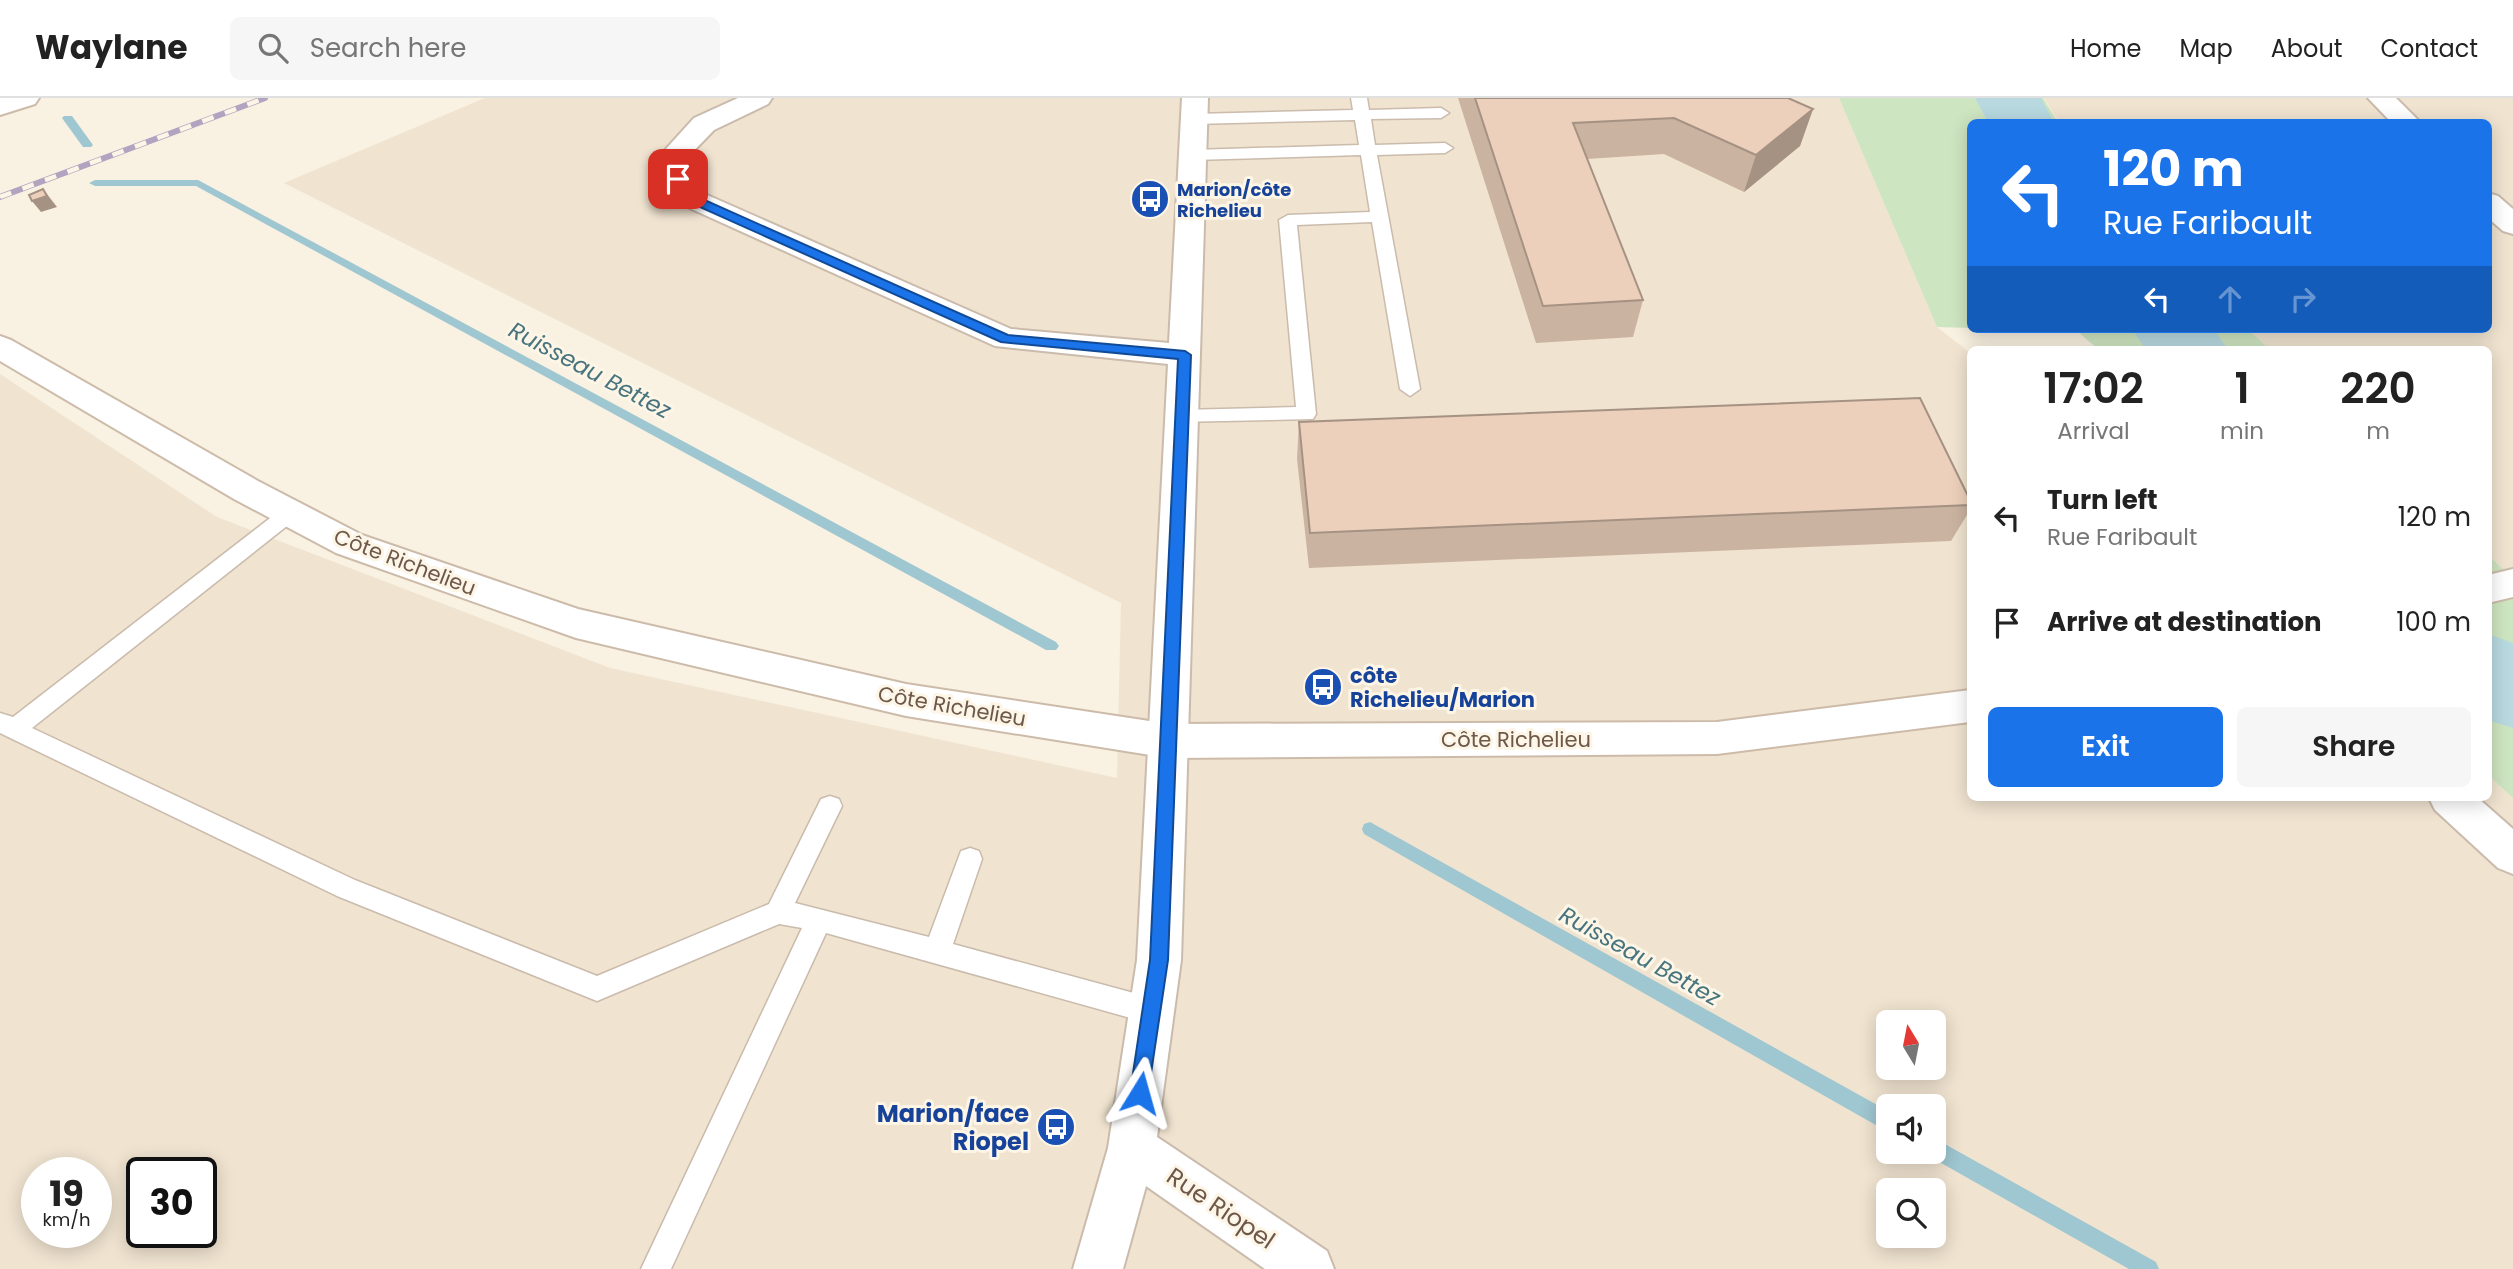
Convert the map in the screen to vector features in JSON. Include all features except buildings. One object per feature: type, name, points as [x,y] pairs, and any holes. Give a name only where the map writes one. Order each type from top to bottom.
[{"type":"street","points":[[0,107],[26,98]]},
{"type":"street","points":[[760,98],[704,124],[669,161],[687,197],[1006,339],[1185,355]]},
{"type":"street","points":[[2381,98],[2403,119]]},
{"type":"street","points":[[1098,1269],[1132,1148],[1159,960],[1195,108]]},
{"type":"street","points":[[2492,206],[2513,225]]},
{"type":"street","name":"Côte Richelieu","points":[[1,347],[349,544],[576,623],[906,700],[1169,741],[1717,738],[1967,706]]},
{"type":"street","points":[[2492,588],[2513,583]]},
{"type":"street","points":[[2452,801],[2513,855]]},
{"type":"street","name":"Rue Riopel","points":[[1132,1148],[1309,1269]]},
{"type":"lane","points":[[1195,108],[1360,106],[1441,113]]},
{"type":"lane","points":[[1360,106],[1410,389]]},
{"type":"lane","points":[[1193,155],[1445,148]]},
{"type":"lane","points":[[1182,417],[1306,414],[1288,220],[1380,217]]},
{"type":"lane","points":[[290,513],[6,725],[346,888],[597,989],[778,912],[819,919],[1152,1011]]},
{"type":"lane","points":[[778,912],[830,806]]},
{"type":"lane","points":[[937,952],[970,859]]},
{"type":"lane","points":[[656,1269],[819,919]]},
{"type":"shaded area","points":[[485,98],[1839,98],[1937,327],[1967,351],[1967,801],[2492,801],[2492,779],[2513,798],[2513,1269],[0,1269],[0,374],[217,517],[610,668],[1117,778],[1121,603],[284,183]]},
{"type":"shaded area","points":[[2044,98],[2513,98],[2513,578],[2492,559],[2492,346],[2266,346],[2252,333],[2492,333],[2492,119],[2057,119]]},
{"type":"green space","points":[[1839,98],[2043,98],[2056,119],[1967,119],[1967,328],[1937,327]]},
{"type":"green space","points":[[2079,333],[2252,333],[2266,346],[2094,346]]},
{"type":"green space","points":[[2492,559],[2513,578],[2513,798],[2492,779]]},
{"type":"waterway","points":[[2008,98],[2019,119]]},
{"type":"waterway","name":"Ruisseau Bettez","points":[[68,118],[87,145]]},
{"type":"waterway","name":"Ruisseau Bettez","points":[[95,183],[198,183],[1051,646]]},
{"type":"waterway","points":[[2174,333],[2185,346]]},
{"type":"waterway","points":[[2492,675],[2513,690]]},
{"type":"waterway","name":"Ruisseau Bettez","points":[[1370,829],[1876,1115]]},
{"type":"waterway","name":"Ruisseau Bettez","points":[[1946,1155],[2149,1269]]},
{"type":"railway","points":[[0,197],[265,98]]},
{"type":"place","name":"Marion/côte Richelieu","points":[[1150,199]]},
{"type":"place","name":"côte Richelieu/Marion","points":[[1323,687]]},
{"type":"place","name":"Marion/face Riopel","points":[[1056,1127]]},
{"type":"route","points":[[678,179],[687,197],[1006,339],[1185,355],[1159,960],[1140,1093]]}]
